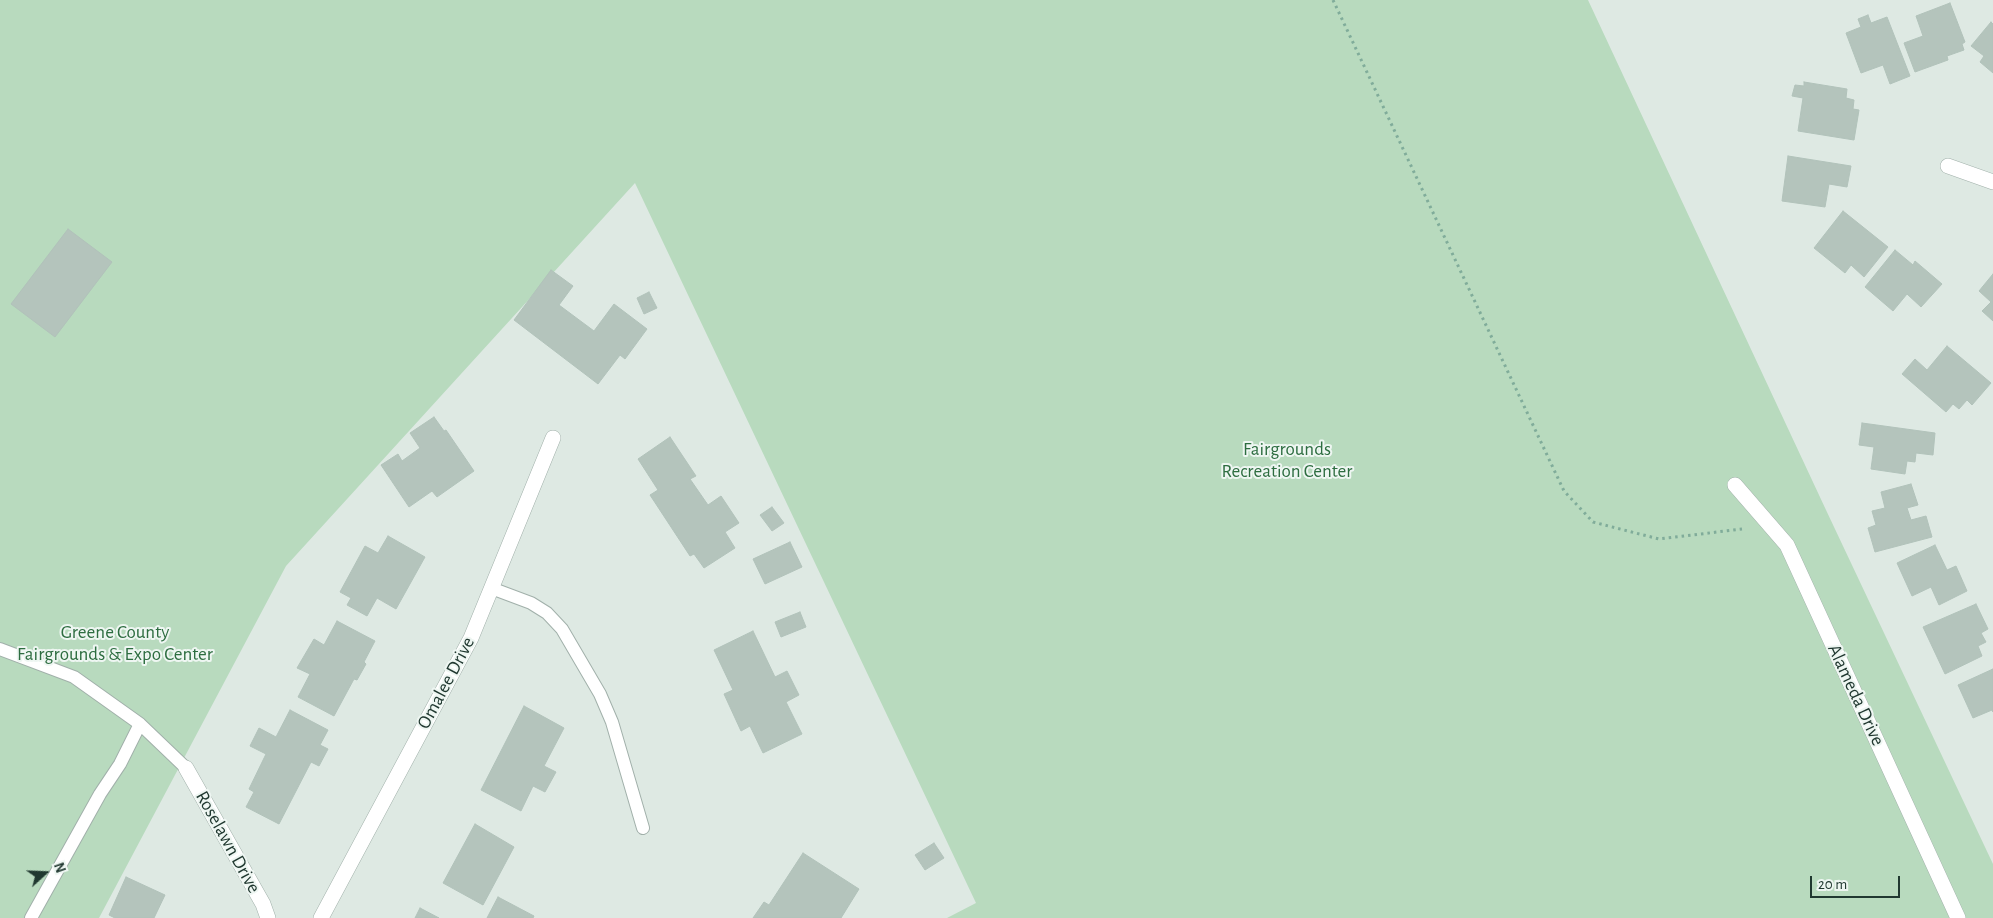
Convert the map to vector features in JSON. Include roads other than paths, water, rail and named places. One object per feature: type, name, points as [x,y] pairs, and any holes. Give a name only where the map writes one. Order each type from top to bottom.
[{"type":"street","points":[[1948,166],[1993,182]]},
{"type":"street","name":"Omalee Drive","points":[[321,918],[471,638],[553,438]]},
{"type":"street","name":"Alameda Drive","points":[[1735,485],[1788,545],[1958,918]]},
{"type":"street","name":"Roselawn Drive","points":[[186,768],[268,918]]},
{"type":"lane","points":[[491,588],[531,603],[547,613],[562,629],[600,694],[612,722],[642,828]]},
{"type":"lane","points":[[0,649],[74,677],[140,724],[186,768]]},
{"type":"lane","points":[[31,918],[100,794],[120,764],[140,724]]},
{"type":"park label","name":"Fairgrounds Recreation Center","points":[[1287,460]]},
{"type":"park label","name":"Greene County Fairgrounds & Expo Center","points":[[115,643]]}]
